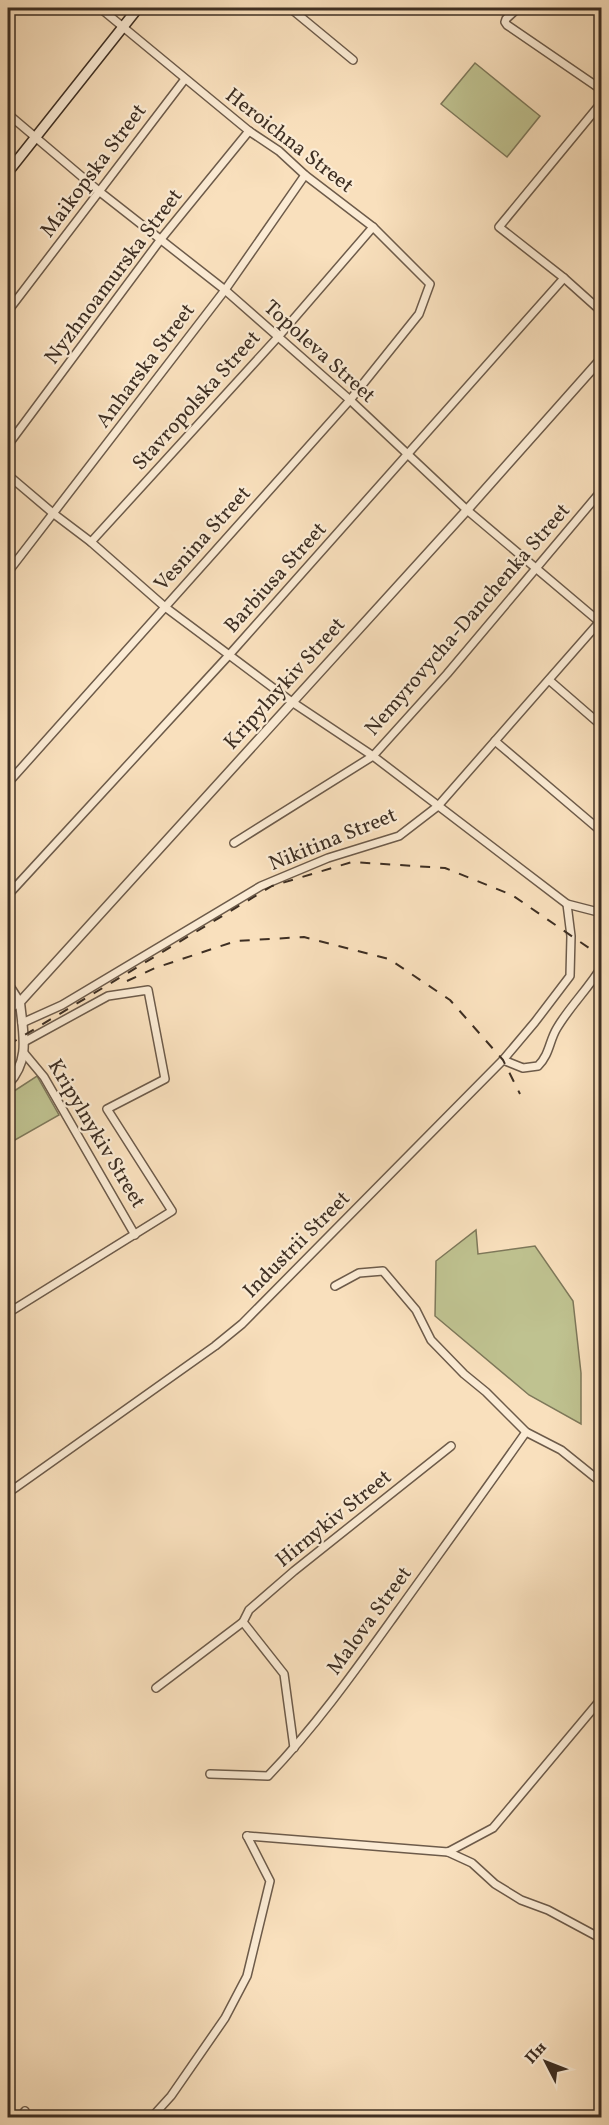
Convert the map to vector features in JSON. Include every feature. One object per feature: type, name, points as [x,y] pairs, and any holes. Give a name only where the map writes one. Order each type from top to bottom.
[{"type":"main road","points":[[8,172],[138,8]]},
{"type":"street","name":"Heroichna Street","points":[[100,8],[249,131],[279,151],[305,175],[373,227],[430,284],[419,314]]},
{"type":"street","points":[[290,8],[353,60]]},
{"type":"street","points":[[518,8],[506,19],[507,25],[602,90]]},
{"type":"street","name":"Maikopska Street","points":[[8,311],[185,79]]},
{"type":"street","points":[[602,102],[499,227],[564,278],[602,312]]},
{"type":"street","name":"Topoleva Street","points":[[8,114],[100,192],[225,290],[350,400],[467,510],[601,621]]},
{"type":"street","name":"Nyzhnoamurska Street","points":[[8,445],[161,239],[249,131]]},
{"type":"street","name":"Anharska Street","points":[[8,572],[225,290],[305,175]]},
{"type":"street","name":"Stavropolska Street","points":[[91,542],[278,337],[373,227]]},
{"type":"street","name":"Barbiusa Street","points":[[8,895],[230,654],[564,278]]},
{"type":"street","name":"Vesnina Street","points":[[8,783],[350,400],[419,314]]},
{"type":"street","name":"Kripylnykiv Street","points":[[8,1084],[17,1073],[24,1053],[20,1002],[602,358]]},
{"type":"street","points":[[8,475],[91,542],[165,607],[292,702],[373,756],[567,904],[602,913]]},
{"type":"street","name":"Nemyrovycha-Danchenka Street","points":[[234,843],[373,756],[447,674],[602,490]]},
{"type":"street","name":"Nikitina Street","points":[[22,1023],[62,1005],[261,886],[328,858],[399,836],[438,806],[601,621]]},
{"type":"street","points":[[549,680],[602,726]]},
{"type":"street","points":[[495,741],[602,832]]},
{"type":"street","name":"Industrii Street","points":[[8,1493],[215,1346],[242,1324],[503,1060],[570,976],[571,936],[567,904]]},
{"type":"street","points":[[503,1060],[523,1068],[538,1066],[545,1059],[553,1034],[602,966]]},
{"type":"street","points":[[8,982],[20,1002],[8,1010]]},
{"type":"street","name":"Kripylnykiv Street","points":[[24,1042],[108,996],[148,990],[165,1078],[107,1109],[172,1211],[135,1235],[44,1077],[24,1053]]},
{"type":"street","points":[[8,1313],[135,1235]]},
{"type":"street","points":[[335,1286],[359,1273],[383,1271],[416,1310],[431,1340],[464,1374],[486,1392],[526,1432],[561,1450],[602,1483]]},
{"type":"street","name":"Malova Street","points":[[210,1774],[268,1776],[294,1748],[314,1725],[375,1642],[526,1432]]},
{"type":"street","name":"Hirnykiv Street","points":[[156,1688],[243,1622],[249,1610],[294,1571],[451,1446]]},
{"type":"street","points":[[243,1622],[284,1674],[294,1748]]},
{"type":"street","points":[[448,1852],[493,1828],[602,1698]]},
{"type":"street","points":[[151,2118],[171,2096],[225,2018],[247,1976],[270,1881],[247,1836],[448,1852],[472,1863],[495,1884],[521,1900],[548,1910],[602,1939]]},
{"type":"street","points":[[19,2118],[25,2111]]},
{"type":"green space","points":[[475,63],[540,116],[507,157],[441,104]]},
{"type":"green space","points":[[37,1076],[59,1115],[8,1144],[8,1095]]},
{"type":"green space","points":[[476,1230],[478,1254],[535,1246],[573,1301],[581,1373],[581,1424],[529,1395],[435,1316],[436,1261]]},
{"type":"railway","points":[[8,1045],[272,886],[352,862],[445,868],[512,895],[602,957]]},
{"type":"railway","points":[[127,981],[155,968],[236,941],[304,937],[389,959],[450,1000],[503,1060],[520,1094]]}]
